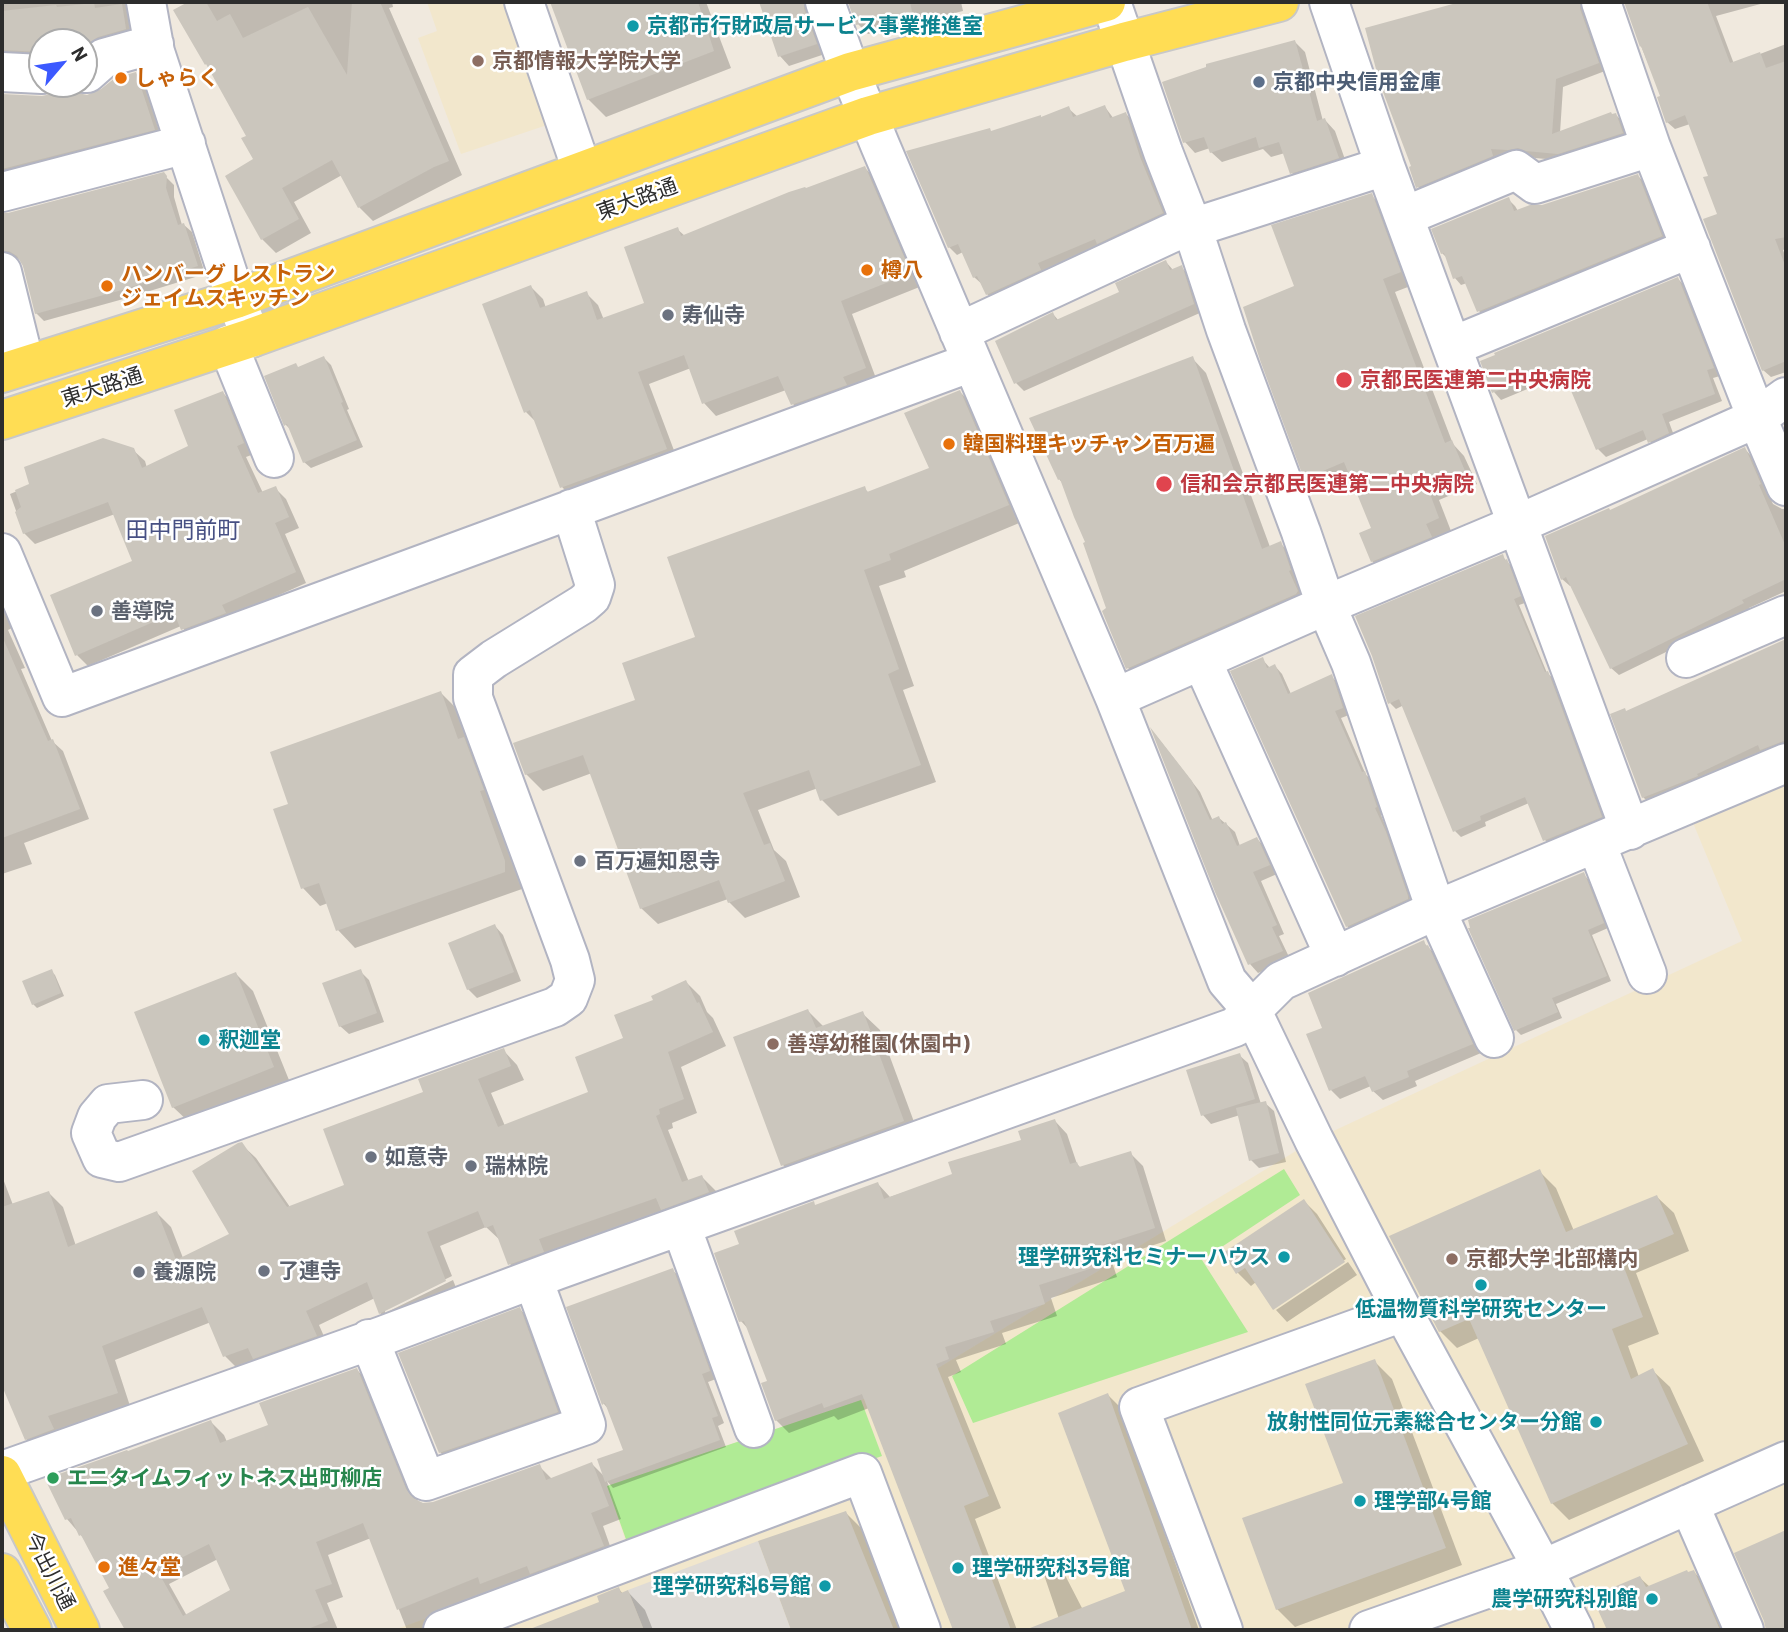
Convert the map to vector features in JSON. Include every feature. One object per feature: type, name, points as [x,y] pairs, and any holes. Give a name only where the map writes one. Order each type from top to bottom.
[{"type":"main road","name":"東大路通","points":[[14,369],[236,299],[850,72],[1106,2]]},
{"type":"main road","name":"東大路通","points":[[2,420],[239,341],[868,116],[1124,41],[1210,10],[1279,2]]},
{"type":"main road","name":"今出川通","points":[[2,1473],[80,1630]]},
{"type":"main road","name":"今出川通","points":[[2,1573],[32,1630]]},
{"type":"street","points":[[146,2],[154,44],[236,299],[239,341],[274,458]]},
{"type":"street","points":[[523,2],[582,170]]},
{"type":"street","points":[[825,2],[868,116],[1115,698],[1227,981],[1251,1009],[1314,1140],[1403,1312],[1574,1630]]},
{"type":"street","points":[[1111,2],[1226,330],[1326,605],[1351,663],[1436,910],[1494,1038]]},
{"type":"street","points":[[1329,2],[1385,166],[1453,346],[1516,525],[1613,836],[1647,974]]},
{"type":"street","points":[[1601,2],[1651,147],[1691,248],[1772,407],[1786,486]]},
{"type":"street","points":[[98,64],[104,58],[154,44]]},
{"type":"street","points":[[2,72],[28,73]]},
{"type":"street","points":[[2,192],[186,144]]},
{"type":"street","points":[[1405,216],[1516,170],[1535,184],[1651,147]]},
{"type":"street","points":[[2,553],[62,697],[571,509],[966,347],[1191,226],[1385,166]]},
{"type":"street","points":[[1453,346],[1691,248]]},
{"type":"street","points":[[2,272],[14,369]]},
{"type":"street","points":[[1115,698],[1516,525],[1772,407]]},
{"type":"street","points":[[143,1100],[108,1104],[97,1117],[91,1133],[102,1158],[119,1162],[555,1007],[568,998],[575,980],[570,960],[473,698],[473,675],[591,597],[595,585],[571,509]]},
{"type":"street","points":[[1686,658],[1786,615]]},
{"type":"street","points":[[1202,661],[1335,957]]},
{"type":"street","points":[[2,1473],[1235,1027],[1281,981],[1436,910],[1786,763]]},
{"type":"street","points":[[681,1226],[754,1428]]},
{"type":"street","points":[[369,1339],[426,1481],[586,1425],[533,1279]]},
{"type":"street","points":[[1223,1630],[1139,1408],[1403,1312]]},
{"type":"street","points":[[1369,1630],[1543,1569],[1786,1461]]},
{"type":"street","points":[[443,1630],[490,1623],[862,1473],[921,1630]]},
{"type":"street","points":[[1689,1504],[1744,1630]]},
{"type":"shaded area","name":"京都情報大学院大学","points":[[427,2],[504,2],[547,125],[461,154],[418,38],[437,31]]},
{"type":"shaded area","name":"京都大学 北部構内","points":[[1786,776],[1786,1630],[394,1630],[627,1545],[607,1486],[920,1379],[1314,1140],[1742,941],[1691,818]]},
{"type":"shaded area","points":[[758,1541],[791,1630],[644,1630],[628,1590]]},
{"type":"green space","points":[[1284,1169],[1300,1195],[1202,1260],[1248,1332],[973,1423],[952,1376]]},
{"type":"green space","points":[[861,1400],[882,1456],[628,1545],[607,1486]]},
{"type":"building","points":[[188,2],[206,2],[217,21],[230,14],[243,38],[308,7],[347,75],[352,2],[380,2],[449,161],[358,208],[332,160],[282,188],[299,219],[261,240],[225,176],[253,159],[241,138],[246,136],[173,10]]},
{"type":"building","name":"京都市行財政局サービス事業推進室","points":[[550,2],[698,2],[714,51],[587,100]]},
{"type":"building","points":[[759,2],[804,2],[817,44],[778,57]]},
{"type":"building","points":[[848,2],[910,2],[912,12],[856,25]]},
{"type":"building","points":[[1460,2],[1580,2],[1599,63],[1556,79],[1552,134],[1611,112],[1616,113],[1623,133],[1558,154],[1518,148],[1491,149],[1493,156],[1416,188],[1409,167],[1411,166],[1380,84],[1365,28]]},
{"type":"building","points":[[1624,2],[1707,2],[1730,63],[1760,52],[1766,68],[1786,61],[1786,237],[1775,239],[1786,268],[1786,361],[1762,371],[1703,219],[1717,214],[1703,177],[1708,176],[1685,115],[1666,123],[1657,97],[1660,96]]},
{"type":"building","points":[[94,3],[95,8],[122,4],[126,29],[98,37],[98,28],[28,28],[28,51],[2,50],[2,11]]},
{"type":"building","points":[[1295,40],[1317,121],[1325,118],[1339,158],[1290,174],[1279,142],[1259,148],[1256,137],[1210,153],[1204,137],[1183,143],[1162,82],[1206,67],[1206,64]]},
{"type":"building","points":[[136,72],[155,130],[2,169],[2,94],[28,95],[28,98],[98,98],[98,90],[115,78]]},
{"type":"building","points":[[1105,105],[1110,118],[1126,112],[1140,157],[1163,213],[1097,244],[1095,239],[1038,263],[1041,270],[986,295],[977,276],[973,278],[958,244],[948,248],[906,151],[990,128],[991,131],[1069,106],[1073,117]]},
{"type":"building","points":[[865,166],[911,273],[841,301],[866,368],[843,377],[847,385],[791,405],[778,376],[702,404],[684,355],[638,372],[667,449],[560,488],[530,410],[524,413],[482,304],[531,285],[540,308],[587,291],[597,320],[644,303],[624,247],[678,227],[681,236],[789,192]]},
{"type":"building","points":[[164,172],[167,176],[166,188],[178,225],[184,223],[198,266],[35,314],[23,266],[17,256],[9,251],[2,251],[2,213]]},
{"type":"building","points":[[1638,174],[1662,236],[1477,312],[1462,276],[1453,279],[1444,253],[1441,254],[1431,229],[1509,197],[1514,211],[1530,205],[1542,205]]},
{"type":"building","points":[[1372,193],[1401,272],[1383,279],[1445,443],[1452,440],[1465,471],[1427,486],[1439,518],[1426,524],[1432,537],[1371,562],[1359,533],[1371,528],[1344,462],[1304,479],[1243,307],[1294,286],[1271,225]]},
{"type":"building","points":[[1166,260],[1170,270],[1182,265],[1194,304],[1014,384],[995,341],[1053,312],[1056,320],[1119,292],[1115,283]]},
{"type":"building","points":[[1678,277],[1714,368],[1707,370],[1715,394],[1662,414],[1669,433],[1648,443],[1643,430],[1596,450],[1561,367],[1492,393],[1480,361]]},
{"type":"building","points":[[324,356],[357,440],[303,463],[287,424],[284,426],[264,376],[296,363],[298,367]]},
{"type":"building","points":[[1193,356],[1262,549],[1281,541],[1298,591],[1126,669],[1102,611],[1106,608],[1083,543],[1085,542],[1060,479],[1058,480],[1029,418]]},
{"type":"building","points":[[960,390],[1009,505],[889,554],[891,560],[864,570],[899,669],[888,674],[921,765],[820,801],[809,770],[743,793],[764,845],[770,843],[785,881],[728,903],[719,880],[640,909],[583,755],[525,775],[513,743],[635,700],[622,663],[695,637],[667,557],[865,486],[867,492],[929,468],[904,413]]},
{"type":"building","points":[[223,391],[244,443],[237,446],[258,493],[276,486],[289,517],[275,523],[296,572],[222,605],[226,613],[181,630],[174,613],[75,656],[50,595],[132,561],[108,502],[23,534],[15,512],[21,507],[15,490],[29,484],[24,467],[103,438],[134,448],[142,468],[188,446],[174,410]]},
{"type":"building","points":[[1745,447],[1786,547],[1786,579],[1742,600],[1744,603],[1610,669],[1566,577],[1561,580],[1545,536],[1609,508],[1610,510]]},
{"type":"building","points":[[1503,554],[1521,596],[1514,599],[1545,672],[1548,671],[1602,817],[1543,841],[1525,797],[1480,816],[1481,820],[1453,832],[1399,699],[1388,704],[1355,616]]},
{"type":"building","points":[[2,636],[48,741],[53,739],[80,809],[2,838]]},
{"type":"building","points":[[1786,639],[1786,740],[1760,750],[1758,745],[1697,774],[1698,776],[1642,798],[1610,714],[1625,708],[1626,711]]},
{"type":"building","points":[[1263,657],[1267,668],[1275,664],[1288,694],[1332,674],[1343,708],[1335,711],[1362,772],[1365,771],[1377,807],[1375,808],[1408,896],[1408,899],[1346,927],[1230,671]]},
{"type":"building","points":[[441,691],[458,739],[464,737],[484,790],[480,791],[505,861],[505,872],[336,931],[319,883],[301,889],[273,809],[288,804],[270,752]]},
{"type":"building","points":[[1150,727],[1192,781],[1210,820],[1219,816],[1222,824],[1226,822],[1237,846],[1257,837],[1270,865],[1253,872],[1277,925],[1272,927],[1283,951],[1248,965],[1215,892]]},
{"type":"building","points":[[1584,872],[1604,923],[1588,930],[1607,976],[1552,998],[1558,1012],[1514,1031],[1468,928],[1468,920]]},
{"type":"building","points":[[495,924],[514,972],[467,990],[448,943]]},
{"type":"building","points":[[1424,940],[1473,1044],[1407,1071],[1409,1077],[1372,1092],[1365,1076],[1329,1091],[1306,1034],[1322,1028],[1308,993]]},
{"type":"building","points":[[52,969],[61,993],[32,1005],[22,981]]},
{"type":"building","points":[[361,969],[377,1013],[339,1027],[322,983]]},
{"type":"building","name":"釈迦堂","points":[[236,972],[274,1067],[172,1108],[134,1012]]},
{"type":"building","points":[[686,980],[713,1032],[668,1052],[684,1099],[659,1109],[660,1114],[656,1116],[682,1182],[702,1175],[709,1192],[661,1210],[656,1198],[539,1239],[544,1252],[508,1265],[493,1225],[485,1228],[478,1211],[427,1232],[446,1281],[379,1314],[367,1282],[306,1311],[317,1336],[253,1359],[248,1348],[223,1357],[202,1307],[102,1346],[118,1393],[48,1416],[54,1429],[25,1440],[2,1386],[2,1207],[49,1191],[68,1247],[157,1211],[176,1260],[229,1234],[192,1171],[238,1143],[242,1142],[287,1207],[344,1185],[323,1129],[423,1092],[418,1079],[504,1048],[511,1066],[478,1079],[498,1127],[588,1092],[575,1057],[623,1038],[614,1015],[653,1000],[651,996]]},
{"type":"building","points":[[808,1009],[816,1028],[863,1011],[904,1121],[781,1166],[733,1037]]},
{"type":"building","points":[[1240,1053],[1255,1099],[1201,1116],[1186,1070]]},
{"type":"building","points":[[1266,1101],[1279,1153],[1249,1161],[1236,1108]]},
{"type":"building","points":[[1055,1119],[1070,1164],[1077,1162],[1079,1167],[1131,1151],[1155,1228],[1099,1246],[1105,1264],[1039,1285],[1045,1304],[990,1321],[994,1332],[945,1347],[949,1359],[936,1364],[989,1496],[964,1506],[1011,1630],[953,1630],[862,1394],[824,1408],[822,1403],[775,1421],[761,1383],[767,1381],[744,1321],[739,1322],[714,1253],[739,1244],[734,1231],[814,1201],[815,1205],[878,1182],[884,1199],[952,1174],[948,1162],[1021,1140],[1018,1131]]},
{"type":"building","points":[[1540,1169],[1566,1232],[1657,1195],[1674,1234],[1620,1257],[1643,1317],[1612,1329],[1631,1379],[1653,1368],[1688,1444],[1551,1504],[1469,1319],[1439,1332],[1389,1236]]},
{"type":"building","name":"理学研究科セミナーハウス","points":[[1304,1199],[1345,1262],[1273,1310],[1245,1268],[1236,1274],[1223,1253]]},
{"type":"building","points":[[673,1268],[710,1371],[702,1374],[718,1416],[712,1418],[720,1440],[605,1482],[597,1459],[623,1450],[605,1403],[602,1405],[566,1307]]},
{"type":"building","points":[[520,1307],[558,1412],[439,1453],[398,1353]]},
{"type":"building","name":"理学部4号館","points":[[1375,1359],[1446,1548],[1276,1610],[1242,1518],[1343,1483],[1305,1384]]},
{"type":"building","points":[[357,1368],[406,1489],[413,1498],[423,1503],[433,1502],[540,1464],[546,1480],[592,1462],[609,1506],[591,1513],[604,1546],[530,1574],[527,1566],[480,1584],[478,1577],[397,1610],[363,1523],[316,1542],[332,1584],[315,1590],[328,1621],[305,1630],[125,1630],[103,1591],[109,1588],[81,1535],[79,1536],[71,1518],[65,1520],[45,1479],[211,1420],[220,1443],[268,1425],[259,1403]],"holes":[[[209,1544],[230,1590],[183,1616],[157,1570]]]},
{"type":"building","name":"理学研究科3号館","points":[[1108,1393],[1192,1630],[1030,1630],[1125,1591],[1058,1413]]},
{"type":"building","name":"理学研究科6号館","points":[[846,1511],[894,1630],[791,1630],[758,1541]]},
{"type":"building","points":[[1786,1530],[1786,1630],[1766,1630],[1734,1553]]},
{"type":"building","name":"農学研究科別館","points":[[1687,1570],[1694,1570],[1720,1630],[1607,1630],[1598,1610],[1609,1605],[1602,1592],[1640,1576],[1646,1587]]},
{"type":"building","name":"理学研究科6号館","points":[[619,1587],[621,1593],[628,1590],[644,1630],[530,1629],[599,1602],[597,1596]]},
{"type":"place","name":"京都市行財政局サービス事業推進室","points":[[633,26]]},
{"type":"place","name":"京都情報大学院大学","points":[[478,61]]},
{"type":"place","name":"しゃらく","points":[[121,78]]},
{"type":"place","name":"京都中央信用金庫","points":[[1259,82]]},
{"type":"place","name":"樽八","points":[[867,270]]},
{"type":"place","name":"ハンバーグ レストラン ジェイムスキッチン","points":[[107,286]]},
{"type":"place","name":"寿仙寺","points":[[668,315]]},
{"type":"place","name":"京都民医連第二中央病院","points":[[1344,380]]},
{"type":"place","name":"韓国料理キッチャン百万遍","points":[[949,444]]},
{"type":"place","name":"信和会京都民医連第二中央病院","points":[[1164,484]]},
{"type":"place","name":"善導院","points":[[97,611]]},
{"type":"place","name":"百万遍知恩寺","points":[[580,861]]},
{"type":"place","name":"釈迦堂","points":[[204,1040]]},
{"type":"place","name":"善導幼稚園(休園中)","points":[[773,1044]]},
{"type":"place","name":"如意寺","points":[[371,1157]]},
{"type":"place","name":"瑞林院","points":[[471,1166]]},
{"type":"place","name":"理学研究科セミナーハウス","points":[[1284,1257]]},
{"type":"place","name":"京都大学 北部構内","points":[[1452,1259]]},
{"type":"place","name":"了連寺","points":[[264,1271]]},
{"type":"place","name":"養源院","points":[[139,1272]]},
{"type":"place","name":"低温物質科学研究センター","points":[[1481,1285]]},
{"type":"place","name":"放射性同位元素総合センター分館","points":[[1596,1422]]},
{"type":"place","name":"エニタイムフィットネス出町柳店","points":[[53,1478]]},
{"type":"place","name":"理学部4号館","points":[[1360,1501]]},
{"type":"place","name":"進々堂","points":[[104,1567]]},
{"type":"place","name":"理学研究科3号館","points":[[958,1568]]},
{"type":"place","name":"理学研究科6号館","points":[[825,1586]]},
{"type":"place","name":"農学研究科別館","points":[[1652,1599]]},
{"type":"district","name":"田中門前町","points":[[183,530]]}]
